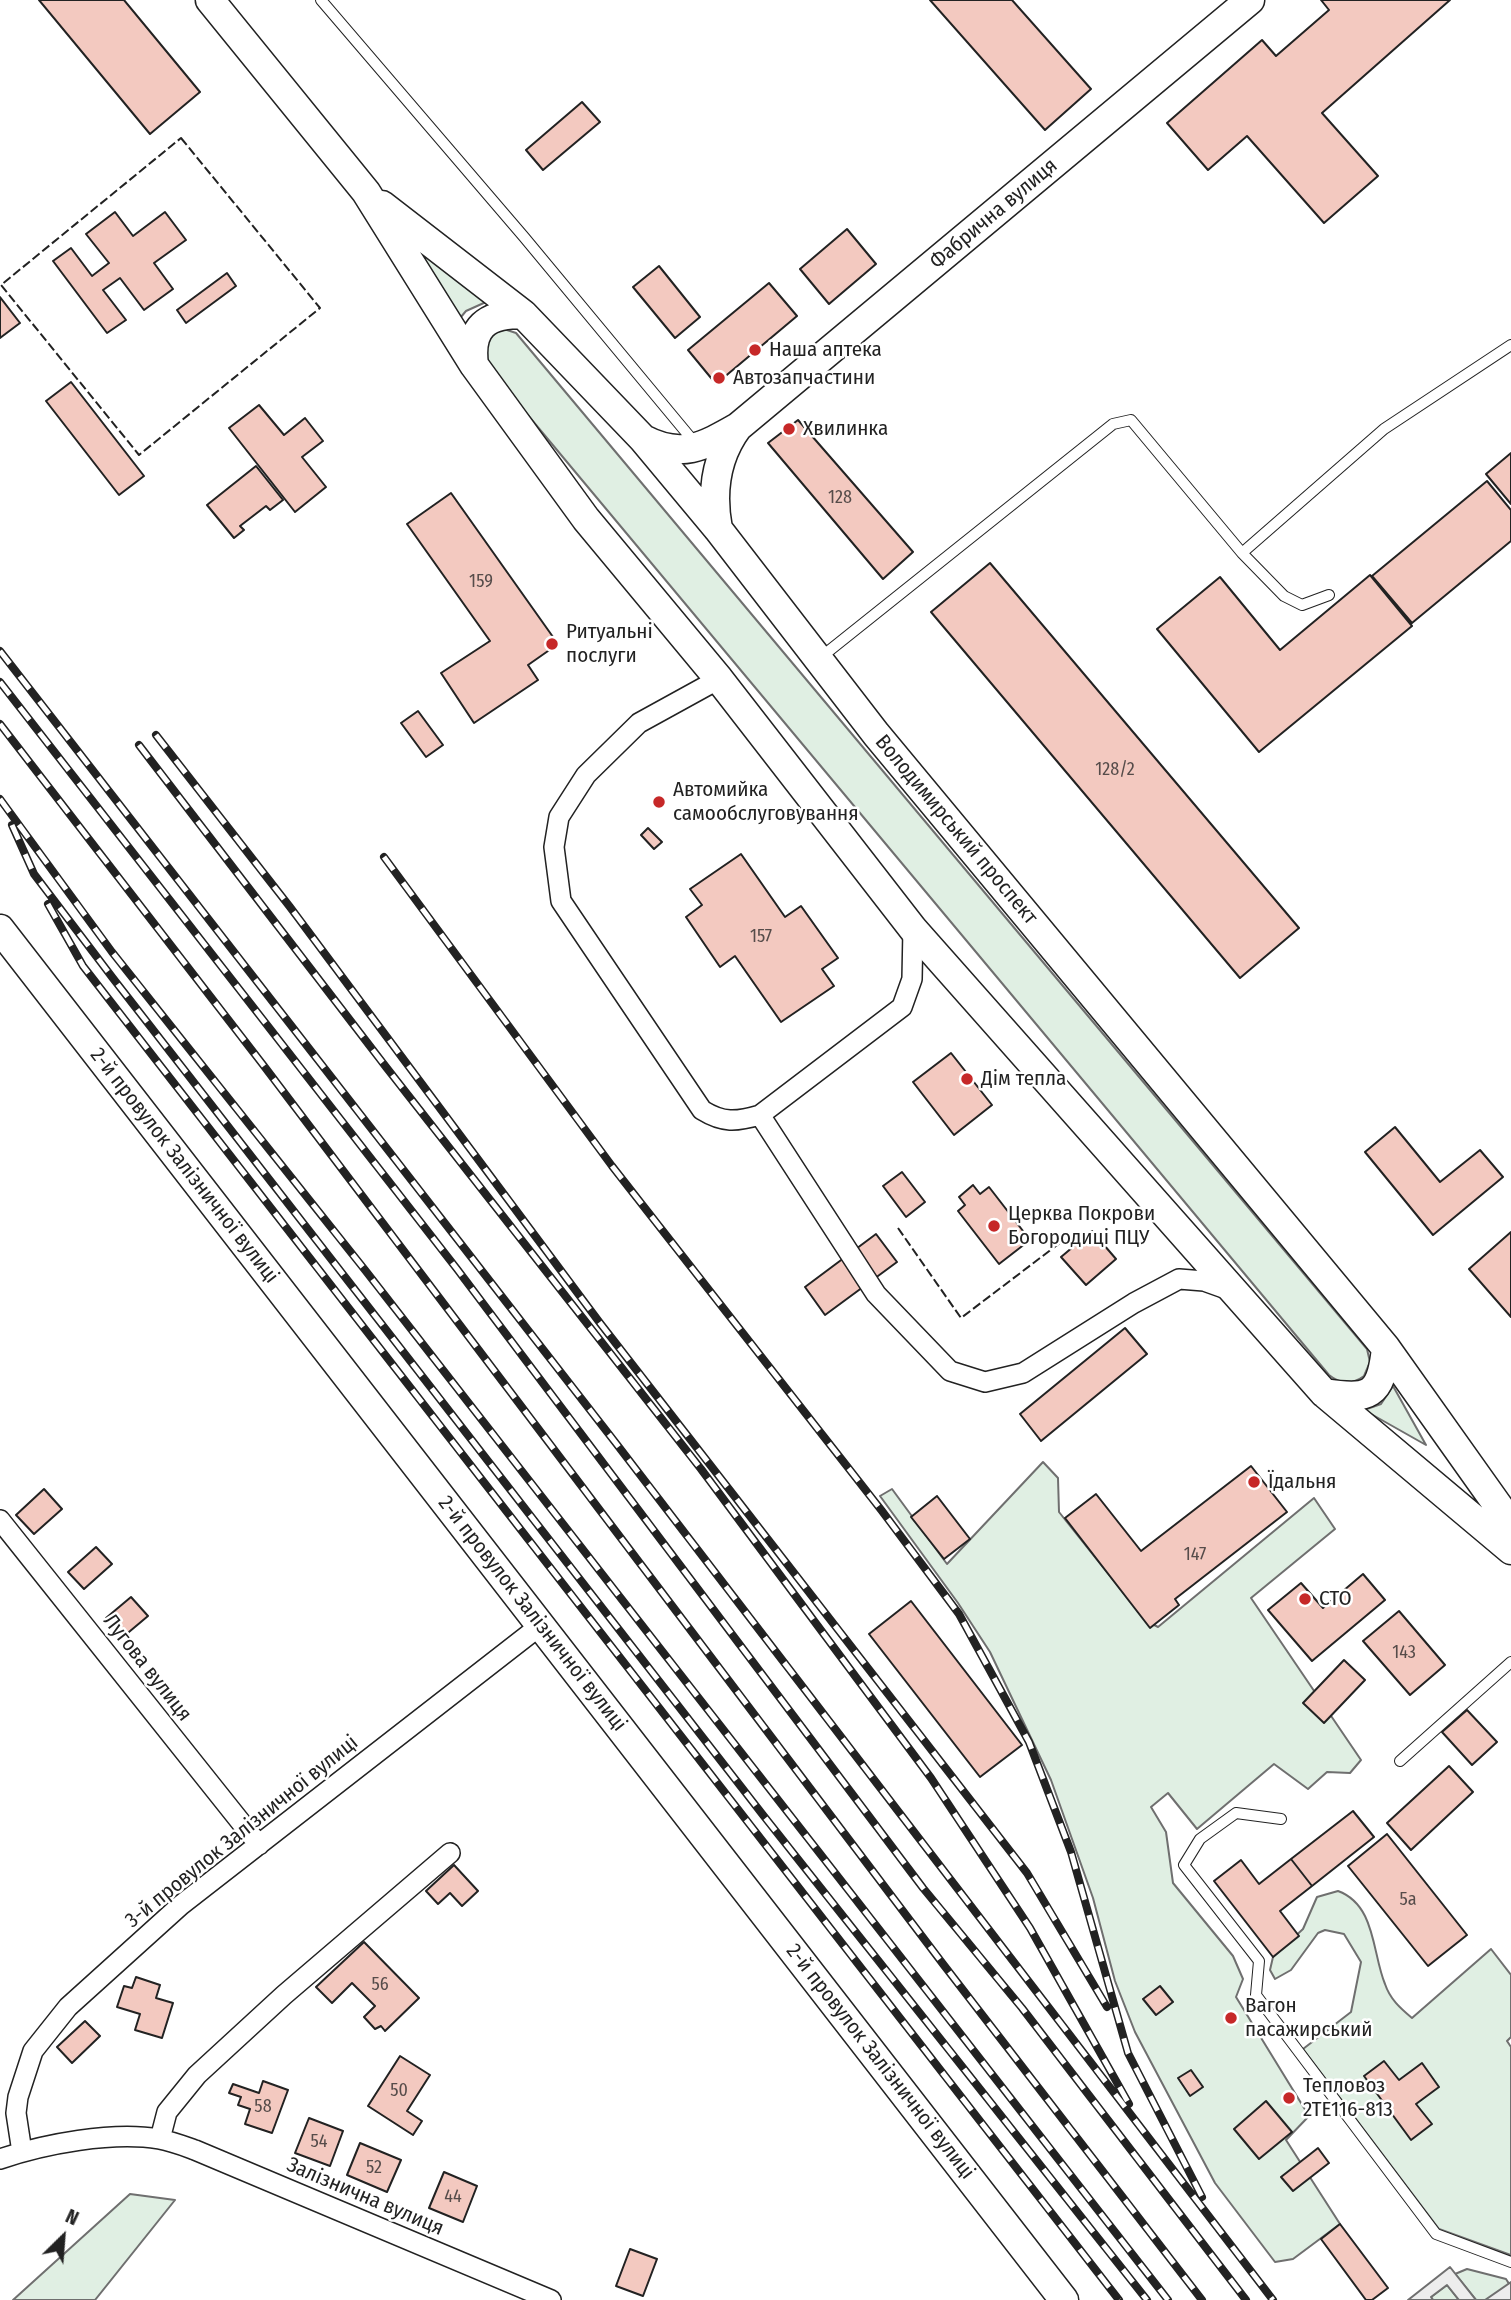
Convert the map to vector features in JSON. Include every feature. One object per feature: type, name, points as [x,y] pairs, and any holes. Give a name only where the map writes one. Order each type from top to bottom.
[{"type":"main road","name":"Володимирський проспект","points":[[210,0],[366,192],[474,365],[586,519],[719,679],[913,929],[1324,1393],[1511,1549]]},
{"type":"main road","name":"Фабрична вулиця","points":[[738,427],[1250,0]]},
{"type":"main road","name":"Володимирський проспект","points":[[366,192],[523,314],[643,439],[718,529],[876,734],[1386,1348],[1511,1524]]},
{"type":"main road","points":[[474,365],[472,352],[477,331],[487,320],[502,314],[523,314]]},
{"type":"main road","points":[[643,439],[660,448],[680,451],[698,447],[738,427]]},
{"type":"main road","points":[[718,529],[714,494],[716,472],[727,442],[738,427]]},
{"type":"main road","points":[[698,447],[716,472]]},
{"type":"main road","name":"2-й провулок Залізничної вулиці","points":[[0,929],[1064,2300]]},
{"type":"main road","points":[[1324,1393],[1353,1398],[1367,1395],[1377,1387],[1383,1374],[1386,1348]]},
{"type":"street","points":[[719,679],[639,723],[586,775],[559,817],[554,847],[555,876],[561,901],[702,1110],[718,1120],[726,1121],[760,1115],[902,1007],[912,979],[913,929]]},
{"type":"street","points":[[760,1115],[876,1294],[950,1371],[985,1382],[1023,1373],[1134,1303],[1179,1279],[1203,1282],[1236,1292]]},
{"type":"street","name":"Лугова вулиця","points":[[0,1520],[259,1845]]},
{"type":"street","name":"3-й провулок Залізничної вулиці","points":[[22,2152],[17,2105],[33,2051],[78,1998],[181,1905],[541,1625]]},
{"type":"street","points":[[160,2139],[167,2112],[197,2075],[284,1995],[450,1853]]},
{"type":"street","name":"Залізнична вулиця","points":[[0,2159],[22,2152],[117,2136],[160,2139],[195,2150],[551,2300]]},
{"type":"lane","points":[[321,0],[524,237],[698,447]]},
{"type":"lane","points":[[1242,553],[1384,429],[1511,345]]},
{"type":"lane","points":[[818,660],[1113,424],[1131,420],[1242,553],[1284,596],[1302,605],[1329,595]]},
{"type":"lane","points":[[1400,1761],[1511,1662]]},
{"type":"lane","points":[[1282,1819],[1236,1813],[1200,1839],[1184,1865],[1258,1961],[1256,1995],[1436,2234],[1511,2262]]},
{"type":"green space","points":[[413,245],[486,302],[466,311],[455,324]]},
{"type":"green space","points":[[501,328],[516,333],[1367,1349],[1370,1362],[1364,1376],[1346,1382],[1329,1375],[481,359],[482,340]]},
{"type":"green space","points":[[1393,1386],[1426,1445],[1364,1410],[1381,1404]]},
{"type":"green space","points":[[1043,1462],[1058,1478],[1059,1512],[1145,1620],[1158,1627],[1314,1498],[1335,1529],[1251,1598],[1361,1760],[1350,1773],[1327,1772],[1308,1789],[1274,1764],[1197,1829],[1168,1793],[1151,1807],[1166,1832],[1173,1883],[1233,1956],[1243,1979],[1236,1997],[1309,2116],[1286,2140],[1340,2224],[1293,2259],[1275,2262],[1215,2183],[1135,2032],[1115,1981],[1093,1898],[1051,1780],[990,1652],[880,1496],[892,1489],[947,1564]]},
{"type":"green space","points":[[1338,1891],[1360,1907],[1371,1931],[1387,1989],[1396,2003],[1412,2018],[1491,1949],[1511,1975],[1511,2037],[1507,2041],[1511,2047],[1511,2255],[1439,2229],[1303,2049],[1351,2012],[1361,1962],[1344,1934],[1325,1930],[1318,1933],[1291,1970],[1275,1979],[1270,1970],[1273,1957],[1303,1929],[1317,1897]]},
{"type":"green space","points":[[130,2194],[175,2200],[95,2300],[13,2300]]},
{"type":"green space","points":[[1467,2269],[1506,2279],[1511,2287],[1494,2300],[1476,2300],[1455,2274]]},
{"type":"green space","points":[[1447,2285],[1459,2300],[1433,2300],[1431,2297]]},
{"type":"shaded area","points":[[1450,2267],[1476,2300],[1459,2300],[1447,2285],[1431,2297],[1433,2300],[1408,2300]]},
{"type":"shaded area","points":[[1511,2282],[1511,2300],[1485,2300]]},
{"type":"building","points":[[39,0],[124,0],[200,92],[150,134]]},
{"type":"building","points":[[930,0],[1012,0],[1091,89],[1045,130]]},
{"type":"building","points":[[1321,0],[1450,0],[1322,113],[1378,176],[1324,223],[1247,136],[1208,170],[1167,123],[1262,40],[1276,56],[1329,10]]},
{"type":"building","points":[[582,102],[600,122],[543,170],[526,150]]},
{"type":"building","points":[[115,212],[133,236],[165,212],[186,240],[154,263],[173,289],[144,310],[120,278],[103,290],[126,320],[107,333],[53,261],[71,248],[92,276],[109,263],[86,234]]},
{"type":"building","points":[[847,229],[876,264],[829,304],[800,269]]},
{"type":"building","points":[[659,266],[700,317],[675,338],[633,287]]},
{"type":"building","points":[[227,273],[236,286],[186,323],[177,310]]},
{"type":"building","points":[[769,283],[797,316],[716,384],[688,350]]},
{"type":"building","points":[[0,297],[20,323],[0,338]]},
{"type":"building","points":[[71,382],[144,476],[119,495],[46,401]]},
{"type":"building","points":[[259,405],[284,435],[305,418],[323,441],[302,457],[326,487],[295,512],[229,428]]},
{"type":"building","points":[[798,420],[913,552],[883,579],[768,443]]},
{"type":"building","points":[[1511,453],[1511,504],[1486,474]]},
{"type":"building","points":[[256,466],[283,500],[270,510],[266,506],[240,526],[244,530],[234,538],[207,505]]},
{"type":"building","points":[[1487,481],[1511,510],[1511,541],[1412,623],[1372,576]]},
{"type":"building","points":[[451,493],[558,644],[528,665],[538,680],[474,723],[441,673],[490,641],[407,524]]},
{"type":"building","points":[[990,563],[1299,928],[1240,978],[931,612]]},
{"type":"building","points":[[1370,575],[1412,626],[1259,752],[1157,629],[1220,577],[1280,650]]},
{"type":"building","points":[[418,711],[443,745],[426,757],[401,723]]},
{"type":"building","points":[[648,828],[662,842],[654,849],[641,835]]},
{"type":"building","points":[[741,854],[785,917],[801,906],[838,958],[822,969],[834,986],[781,1022],[735,956],[720,967],[686,917],[702,905],[690,889]]},
{"type":"building","points":[[951,1053],[992,1105],[954,1135],[913,1082]]},
{"type":"building","points":[[1395,1127],[1440,1182],[1480,1150],[1503,1177],[1433,1235],[1365,1152]]},
{"type":"building","points":[[902,1172],[925,1202],[906,1217],[883,1186]]},
{"type":"building","name":"Церква Покрови Богородиці ПЦУ","points":[[973,1185],[980,1194],[989,1187],[1030,1240],[999,1264],[958,1211],[965,1205],[959,1197]]},
{"type":"building","points":[[1092,1231],[1116,1259],[1086,1285],[1061,1257]]},
{"type":"building","points":[[1511,1232],[1511,1317],[1469,1269]]},
{"type":"building","points":[[876,1234],[897,1262],[825,1315],[805,1287]]},
{"type":"building","points":[[1125,1328],[1147,1354],[1041,1441],[1020,1414]]},
{"type":"building","points":[[1251,1466],[1287,1512],[1175,1599],[1179,1605],[1150,1628],[1065,1518],[1096,1494],[1141,1551]]},
{"type":"building","points":[[44,1489],[62,1509],[34,1534],[16,1515]]},
{"type":"building","points":[[937,1496],[970,1539],[944,1559],[911,1517]]},
{"type":"building","points":[[96,1547],[112,1564],[84,1589],[68,1572]]},
{"type":"building","points":[[1363,1574],[1385,1600],[1312,1661],[1268,1610],[1301,1583],[1323,1608]]},
{"type":"building","points":[[131,1597],[148,1616],[123,1637],[106,1618]]},
{"type":"building","points":[[911,1601],[1022,1745],[980,1777],[869,1634]]},
{"type":"building","points":[[1399,1611],[1445,1665],[1410,1695],[1363,1641]]},
{"type":"building","points":[[1344,1660],[1365,1680],[1324,1723],[1303,1703]]},
{"type":"building","points":[[1467,1710],[1497,1742],[1472,1765],[1442,1732]]},
{"type":"building","points":[[1449,1766],[1473,1792],[1411,1850],[1387,1823]]},
{"type":"building","points":[[1353,1811],[1374,1837],[1312,1886],[1291,1859]]},
{"type":"building","points":[[1387,1834],[1467,1935],[1428,1966],[1348,1866]]},
{"type":"building","points":[[1291,1859],[1312,1886],[1280,1911],[1299,1936],[1273,1957],[1214,1881],[1241,1860],[1259,1884]]},
{"type":"building","points":[[454,1865],[478,1891],[462,1906],[450,1893],[438,1904],[426,1891]]},
{"type":"building","points":[[364,1942],[419,1998],[385,2031],[381,2026],[375,2029],[364,2017],[375,2006],[352,1983],[332,2003],[316,1987]]},
{"type":"building","points":[[136,1977],[160,1985],[156,1998],[173,2003],[162,2038],[135,2030],[140,2014],[117,2007],[124,1986],[132,1988]]},
{"type":"building","points":[[1160,1986],[1173,2002],[1156,2015],[1143,1999]]},
{"type":"building","points":[[85,2021],[100,2036],[72,2063],[57,2047]]},
{"type":"building","points":[[400,2056],[430,2075],[407,2111],[422,2121],[413,2135],[368,2106]]},
{"type":"building","points":[[1384,2061],[1399,2080],[1422,2063],[1439,2087],[1416,2104],[1432,2124],[1411,2140],[1364,2076]]},
{"type":"building","points":[[1191,2070],[1203,2087],[1190,2096],[1178,2078]]},
{"type":"building","points":[[263,2081],[288,2090],[272,2133],[245,2124],[250,2109],[238,2105],[241,2097],[229,2093],[233,2084],[259,2093]]},
{"type":"building","points":[[1266,2101],[1292,2132],[1259,2159],[1234,2129]]},
{"type":"building","points":[[309,2118],[343,2131],[330,2166],[295,2153]]},
{"type":"building","points":[[360,2143],[401,2160],[387,2192],[347,2175]]},
{"type":"building","points":[[1318,2148],[1329,2163],[1293,2191],[1281,2177]]},
{"type":"building","points":[[444,2172],[477,2186],[463,2222],[429,2208]]},
{"type":"building","points":[[1340,2224],[1388,2288],[1372,2300],[1366,2300],[1321,2239]]},
{"type":"building","points":[[630,2249],[657,2259],[643,2296],[616,2286]]},
{"type":"railway","points":[[0,651],[615,1442],[1273,2300]]},
{"type":"railway","points":[[0,682],[457,1269],[923,1888],[1022,2008],[1246,2300]]},
{"type":"railway","points":[[0,724],[264,1066],[943,1964],[1202,2300]]},
{"type":"railway","points":[[156,735],[290,907],[600,1323],[1027,1873],[1107,2007]]},
{"type":"railway","points":[[139,745],[386,1067],[701,1469],[931,1778],[1030,1928],[1129,2104]]},
{"type":"railway","points":[[0,799],[112,952],[365,1270],[1168,2300]]},
{"type":"railway","points":[[12,825],[34,874],[112,977],[763,1815],[1147,2300]]},
{"type":"railway","points":[[384,857],[612,1166],[882,1511],[959,1614],[1029,1742],[1071,1852],[1128,2053],[1202,2197]]},
{"type":"railway","points":[[48,904],[83,966],[1119,2300]]},
{"type":"fence","points":[[181,138],[320,308],[139,455],[1,285],[181,138]]},
{"type":"fence","points":[[898,1228],[961,1318],[1073,1233]]},
{"type":"place","name":"Наша аптека","points":[[755,350]]},
{"type":"place","name":"Автозапчастини","points":[[719,378]]},
{"type":"place","name":"Хвилинка","points":[[789,429]]},
{"type":"place","name":"Ритуальні послуги","points":[[552,644]]},
{"type":"place","name":"Автомийка самообслуговування","points":[[659,802]]},
{"type":"place","name":"Дім тепла","points":[[967,1079]]},
{"type":"place","name":"Церква Покрови Богородиці ПЦУ","points":[[994,1226]]},
{"type":"place","name":"Їдальня","points":[[1254,1482]]},
{"type":"place","name":"СТО","points":[[1305,1599]]},
{"type":"place","name":"Вагон пасажирський","points":[[1231,2018]]},
{"type":"place","name":"Тепловоз 2ТЕ116-813","points":[[1289,2098]]}]
